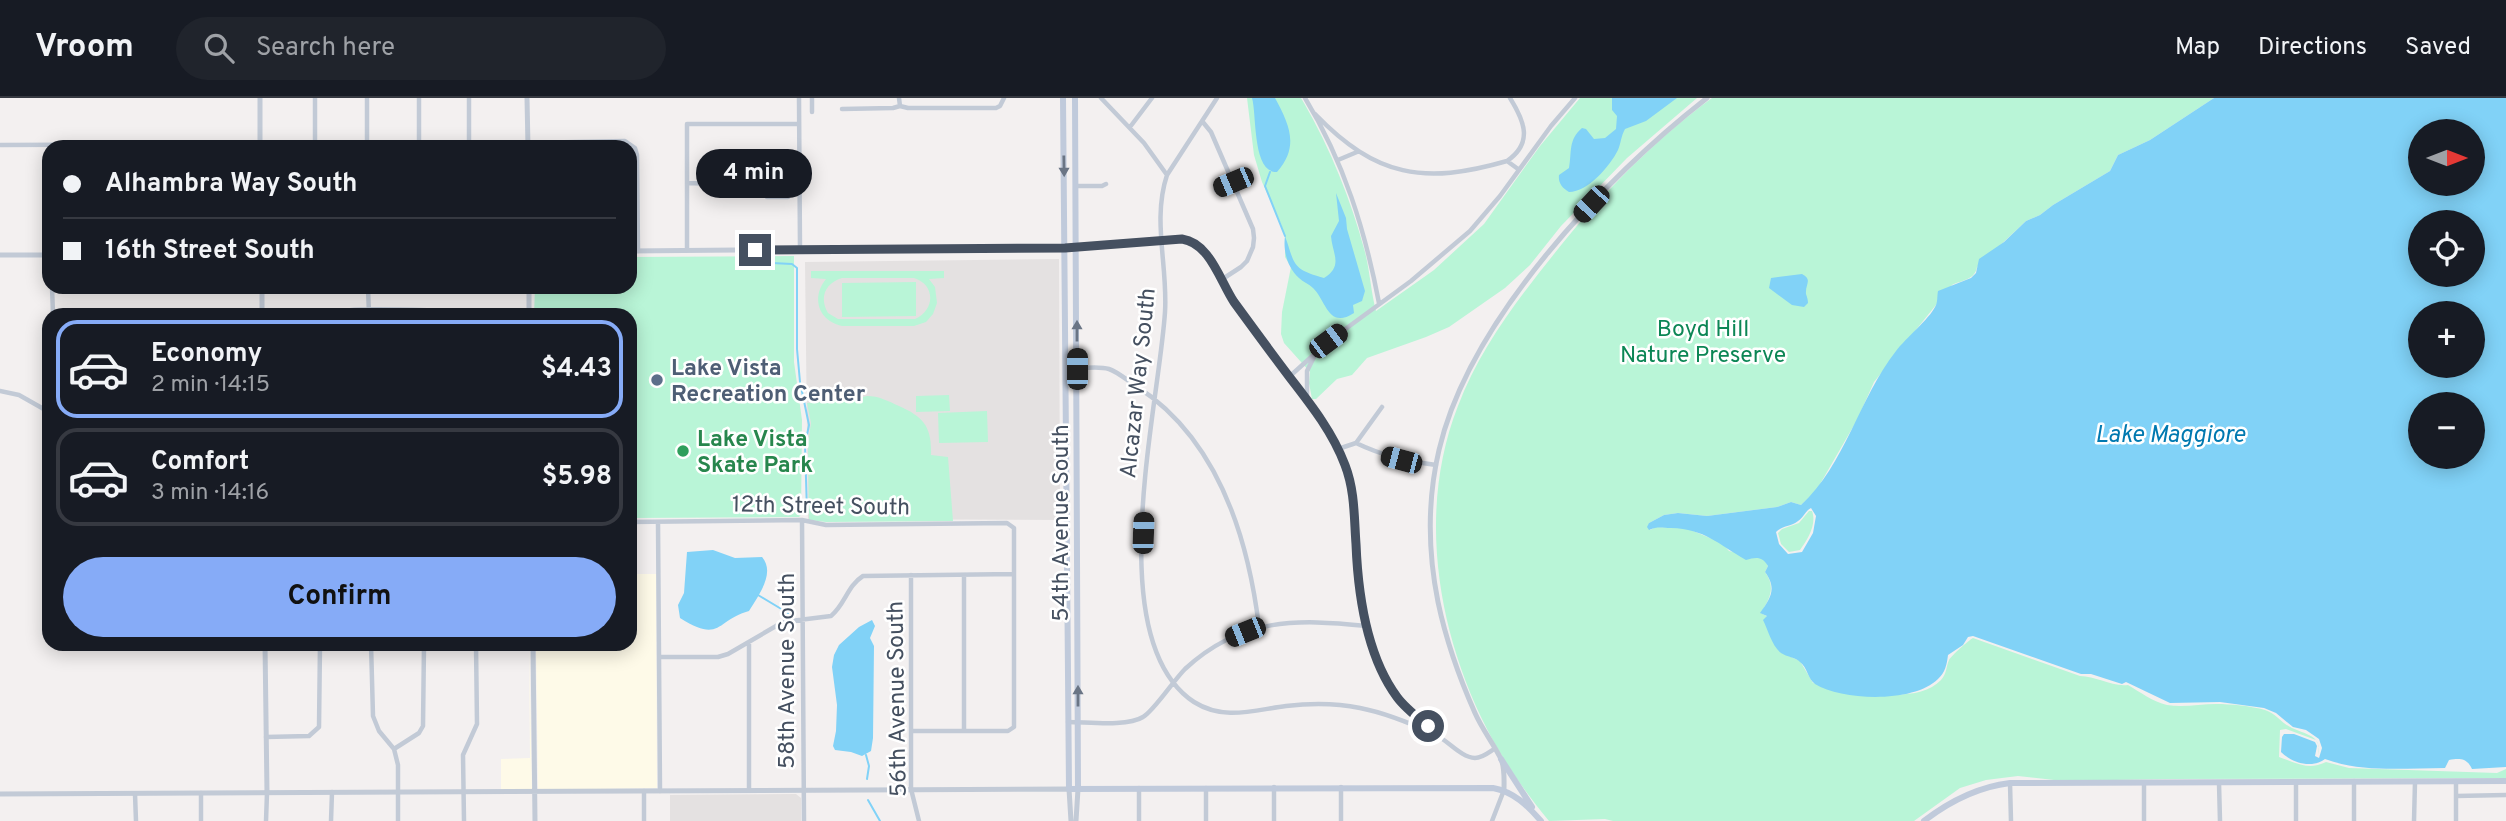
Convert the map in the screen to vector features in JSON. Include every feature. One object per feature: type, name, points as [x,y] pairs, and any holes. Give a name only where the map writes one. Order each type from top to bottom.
[{"type":"main road","name":"54th Avenue South","points":[[1063,98],[1069,789]]},
{"type":"main road","name":"54th Avenue South","points":[[1075,98],[1078,789]]},
{"type":"main road","points":[[1501,759],[1540,819]]},
{"type":"main road","points":[[1924,821],[1969,793],[2010,783],[2506,780]]},
{"type":"main road","points":[[1069,789],[1470,787],[1504,790],[1523,802],[1540,819]]},
{"type":"street","points":[[260,98],[260,140]]},
{"type":"street","points":[[315,98],[315,140]]},
{"type":"street","points":[[367,98],[367,140]]},
{"type":"street","points":[[419,98],[419,140]]},
{"type":"street","points":[[469,98],[470,140]]},
{"type":"street","points":[[527,98],[527,140]]},
{"type":"street","points":[[799,98],[800,249]]},
{"type":"street","points":[[812,98],[812,112]]},
{"type":"street","points":[[899,98],[900,106]]},
{"type":"street","points":[[842,109],[900,106],[996,108],[1004,98]]},
{"type":"street","points":[[1101,98],[1130,127],[1167,175],[1217,98]]},
{"type":"street","points":[[1130,127],[1152,98]]},
{"type":"street","points":[[1306,98],[1338,160],[1362,229],[1379,303]]},
{"type":"street","points":[[1315,114],[1357,151],[1389,166],[1424,174],[1459,173],[1507,161],[1518,153],[1524,143],[1524,129],[1510,98]]},
{"type":"street","points":[[1289,377],[1317,351],[1411,281],[1470,231],[1575,98]]},
{"type":"street","points":[[1492,821],[1504,790],[1501,759],[1466,693],[1439,606],[1433,571],[1430,531],[1436,465],[1451,410],[1491,333],[1531,276],[1579,217],[1623,169],[1707,98]]},
{"type":"street","points":[[1202,121],[1211,132],[1253,229],[1254,247],[1241,267],[1221,280]]},
{"type":"street","points":[[687,250],[687,124],[799,124]]},
{"type":"street","points":[[1524,135],[1535,148]]},
{"type":"street","points":[[0,145],[42,146]]},
{"type":"street","points":[[1338,160],[1357,151]]},
{"type":"street","points":[[637,155],[638,251],[1065,248],[1162,239],[1182,239],[1197,244],[1308,401],[1338,449],[1346,468],[1353,501],[1359,586],[1367,626],[1387,681],[1405,706],[1436,735]]},
{"type":"street","points":[[1507,161],[1518,169]]},
{"type":"street","points":[[767,170],[788,170],[788,183],[788,197],[767,197],[767,170]]},
{"type":"street","name":"Alcazar Way South","points":[[1167,175],[1160,204],[1165,309],[1145,485],[1142,579],[1149,631],[1163,669],[1172,682],[1196,703],[1220,712],[1245,714],[1292,705],[1340,705],[1386,714],[1436,735],[1474,758],[1494,749]]},
{"type":"street","points":[[1216,190],[1233,182]]},
{"type":"street","points":[[687,183],[717,184]]},
{"type":"street","points":[[767,183],[799,183]]},
{"type":"street","points":[[1076,186],[1105,184]]},
{"type":"street","points":[[0,255],[42,255]]},
{"type":"street","points":[[1308,401],[1305,387],[1307,371],[1317,351]]},
{"type":"street","points":[[1066,369],[1109,369],[1154,397],[1199,447],[1223,489],[1249,566],[1259,627]]},
{"type":"street","points":[[0,391],[19,395],[42,408]]},
{"type":"street","points":[[1338,449],[1356,443],[1382,407]]},
{"type":"street","points":[[1356,443],[1379,454],[1436,465]]},
{"type":"street","name":"12th Street South","points":[[637,522],[802,520],[826,525],[1012,525],[1014,575]]},
{"type":"street","name":"58th Avenue South","points":[[802,520],[804,821]]},
{"type":"street","points":[[658,522],[660,791]]},
{"type":"street","points":[[1066,522],[1077,522]]},
{"type":"street","name":"56th Avenue South","points":[[911,575],[911,789],[919,821]]},
{"type":"street","points":[[964,575],[964,731]]},
{"type":"street","points":[[659,657],[718,657],[736,652],[783,622],[831,616],[844,602],[854,581],[863,576],[1014,575],[1014,727],[1009,732],[912,731]]},
{"type":"street","points":[[1068,722],[1128,722],[1142,719],[1172,682],[1203,655],[1232,638],[1259,627],[1302,621],[1367,626]]},
{"type":"street","points":[[749,643],[749,790]]},
{"type":"street","points":[[265,651],[266,821]]},
{"type":"street","points":[[266,737],[309,736],[319,727],[320,651]]},
{"type":"street","points":[[371,651],[373,716],[379,731],[394,749],[398,765],[398,821]]},
{"type":"street","points":[[394,749],[419,733],[423,726],[424,651]]},
{"type":"street","points":[[464,821],[463,755],[477,724],[476,651]]},
{"type":"street","points":[[533,651],[535,821]]},
{"type":"street","points":[[2354,781],[2354,821]]},
{"type":"street","points":[[2456,781],[2456,821]]},
{"type":"street","points":[[2296,782],[2296,821]]},
{"type":"street","points":[[2414,821],[2415,782]]},
{"type":"street","points":[[2010,783],[2011,821]]},
{"type":"street","points":[[2220,783],[2220,821]]},
{"type":"street","points":[[2144,784],[2144,821]]},
{"type":"street","points":[[1274,787],[1274,821]]},
{"type":"street","points":[[1341,787],[1341,821]]},
{"type":"street","points":[[1139,788],[1139,821]]},
{"type":"street","points":[[1206,788],[1206,821]]},
{"type":"street","points":[[0,794],[1069,789]]},
{"type":"street","name":"54th Avenue South","points":[[1069,789],[1073,821]]},
{"type":"street","name":"54th Avenue South","points":[[1073,821],[1078,789]]},
{"type":"street","points":[[644,791],[644,821]]},
{"type":"street","points":[[331,792],[331,821]]},
{"type":"street","points":[[201,793],[201,821]]},
{"type":"street","points":[[135,794],[136,821]]},
{"type":"street","points":[[2456,796],[2506,795]]},
{"type":"shaded area","points":[[1059,259],[1060,520],[808,519],[805,262]]},
{"type":"shaded area","points":[[637,574],[656,574],[657,788],[538,790],[536,651],[637,651]]},
{"type":"shaded area","points":[[529,651],[532,790],[501,790],[501,759],[530,758]]},
{"type":"shaded area","points":[[796,794],[801,798],[801,821],[670,821],[670,795]]},
{"type":"green space","points":[[1247,98],[1301,98],[1331,157],[1353,213],[1365,252],[1376,311],[1434,270],[1484,224],[1540,146],[1580,98],[1697,98],[1627,158],[1561,226],[1530,265],[1505,288],[1449,327],[1367,358],[1352,375],[1337,379],[1316,399],[1312,399],[1310,372],[1284,343],[1281,334],[1282,312],[1291,267],[1285,257],[1285,236],[1262,182],[1254,155]]},
{"type":"green space","name":"Boyd Hill Nature Preserve","points":[[1712,98],[2214,98],[2150,140],[2118,155],[2110,171],[2026,221],[1977,267],[1974,275],[1952,285],[1874,382],[1857,420],[1816,491],[1801,505],[1791,502],[1777,507],[1707,516],[1678,513],[1664,515],[1649,523],[1650,530],[1656,527],[1686,528],[1722,543],[1729,551],[1764,559],[1768,566],[1765,572],[1771,588],[1761,613],[1768,617],[1780,652],[1800,661],[1813,683],[1880,694],[1914,693],[1941,680],[1950,658],[1973,638],[2080,676],[2128,685],[2167,705],[2228,704],[2265,710],[2288,726],[2316,740],[2286,729],[2280,730],[2279,757],[2302,765],[2314,766],[2326,762],[2349,768],[2497,773],[2506,769],[2506,778],[2063,781],[2018,776],[1986,780],[1960,788],[1914,821],[1549,821],[1493,741],[1456,652],[1438,570],[1438,487],[1445,446],[1458,406],[1477,365],[1526,289],[1608,191],[1668,133]]},
{"type":"green space","points":[[794,256],[794,362],[802,420],[799,517],[637,518],[637,308],[534,308],[535,294],[637,294],[637,257]]},
{"type":"green space","points":[[811,271],[944,271],[944,278],[929,279],[935,287],[937,303],[933,314],[926,322],[914,326],[842,326],[834,323],[822,314],[819,307],[819,293],[826,279],[811,278]],"holes":[[[842,278],[914,278],[926,286],[930,298],[926,310],[915,319],[838,319],[828,313],[825,307],[825,292],[831,283]]]},
{"type":"green space","points":[[916,282],[916,316],[842,317],[842,283]]},
{"type":"green space","points":[[949,395],[950,411],[916,412],[916,396]]},
{"type":"green space","points":[[867,396],[883,399],[915,414],[928,430],[931,455],[948,457],[953,521],[809,520],[808,444],[811,423],[807,403]]},
{"type":"green space","points":[[987,411],[988,442],[939,443],[938,413]]},
{"type":"green space","points":[[1812,511],[1813,526],[1809,536],[1800,550],[1789,552],[1781,544],[1778,533],[1799,523]]},
{"type":"water","points":[[1252,98],[1275,98],[1288,126],[1288,153],[1277,172],[1269,170],[1259,154]]},
{"type":"water","points":[[1612,98],[1677,98],[1646,121],[1625,129],[1618,150],[1604,170],[1584,188],[1569,192],[1561,185],[1559,175],[1569,168],[1574,137],[1582,128],[1594,139],[1605,138],[1616,129],[1617,116],[1612,110]]},
{"type":"water","name":"Lake Maggiore","points":[[2214,98],[2506,98],[2506,767],[2472,769],[2460,759],[2449,760],[2445,768],[2369,768],[2325,759],[2314,764],[2302,763],[2281,752],[2284,734],[2294,734],[2315,742],[2315,756],[2319,758],[2322,748],[2319,739],[2306,730],[2293,727],[2276,713],[2264,708],[2220,702],[2170,703],[2126,682],[2122,684],[2091,674],[2081,674],[1973,636],[1968,637],[1963,645],[1948,655],[1942,674],[1927,687],[1896,696],[1878,697],[1827,690],[1815,684],[1802,664],[1781,653],[1773,642],[1763,620],[1767,616],[1760,613],[1770,598],[1772,588],[1765,572],[1768,566],[1763,560],[1746,560],[1711,538],[1693,531],[1660,528],[1649,530],[1647,527],[1649,523],[1664,515],[1678,513],[1707,516],[1777,507],[1791,502],[1801,505],[1829,471],[1883,369],[1900,346],[1932,312],[1937,303],[1938,291],[1971,278],[1976,273],[1979,259],[2004,242],[2026,221],[2110,171],[2118,155],[2150,140]],"holes":[[[1811,508],[1816,516],[1813,533],[1802,552],[1788,554],[1779,544],[1776,532],[1795,523]]]},
{"type":"water","points":[[1336,193],[1346,218],[1365,291],[1362,301],[1353,305],[1354,313],[1338,318],[1333,316],[1313,288],[1295,274],[1285,253],[1285,236],[1293,259],[1305,272],[1324,278],[1334,269],[1331,236],[1339,221]]},
{"type":"water","points":[[1802,274],[1808,280],[1808,303],[1804,307],[1792,305],[1769,288],[1771,278]]},
{"type":"water","points":[[713,550],[735,558],[762,557],[767,570],[761,592],[749,611],[711,630],[693,626],[680,618],[678,605],[684,593],[687,552]]},
{"type":"water","points":[[872,620],[875,626],[870,638],[874,646],[873,738],[871,751],[862,756],[835,750],[833,746],[837,705],[832,667],[839,645],[859,627]]},
{"type":"waterway","points":[[1270,172],[1265,186],[1285,236]]},
{"type":"waterway","points":[[755,262],[792,264],[797,268],[797,349],[800,382],[809,425],[805,445],[807,512]]},
{"type":"waterway","points":[[758,595],[788,613]]},
{"type":"waterway","points":[[866,755],[869,766],[867,779]]},
{"type":"waterway","points":[[868,800],[880,821]]},
{"type":"place","name":"Lake Vista Recreation Center","points":[[657,380]]},
{"type":"place","name":"Lake Vista Skate Park","points":[[683,451]]},
{"type":"route","points":[[755,250],[1065,248],[1162,239],[1189,240],[1197,244],[1207,255],[1233,300],[1313,408],[1338,449],[1350,483],[1359,586],[1367,626],[1380,667],[1397,697],[1428,726]]}]
